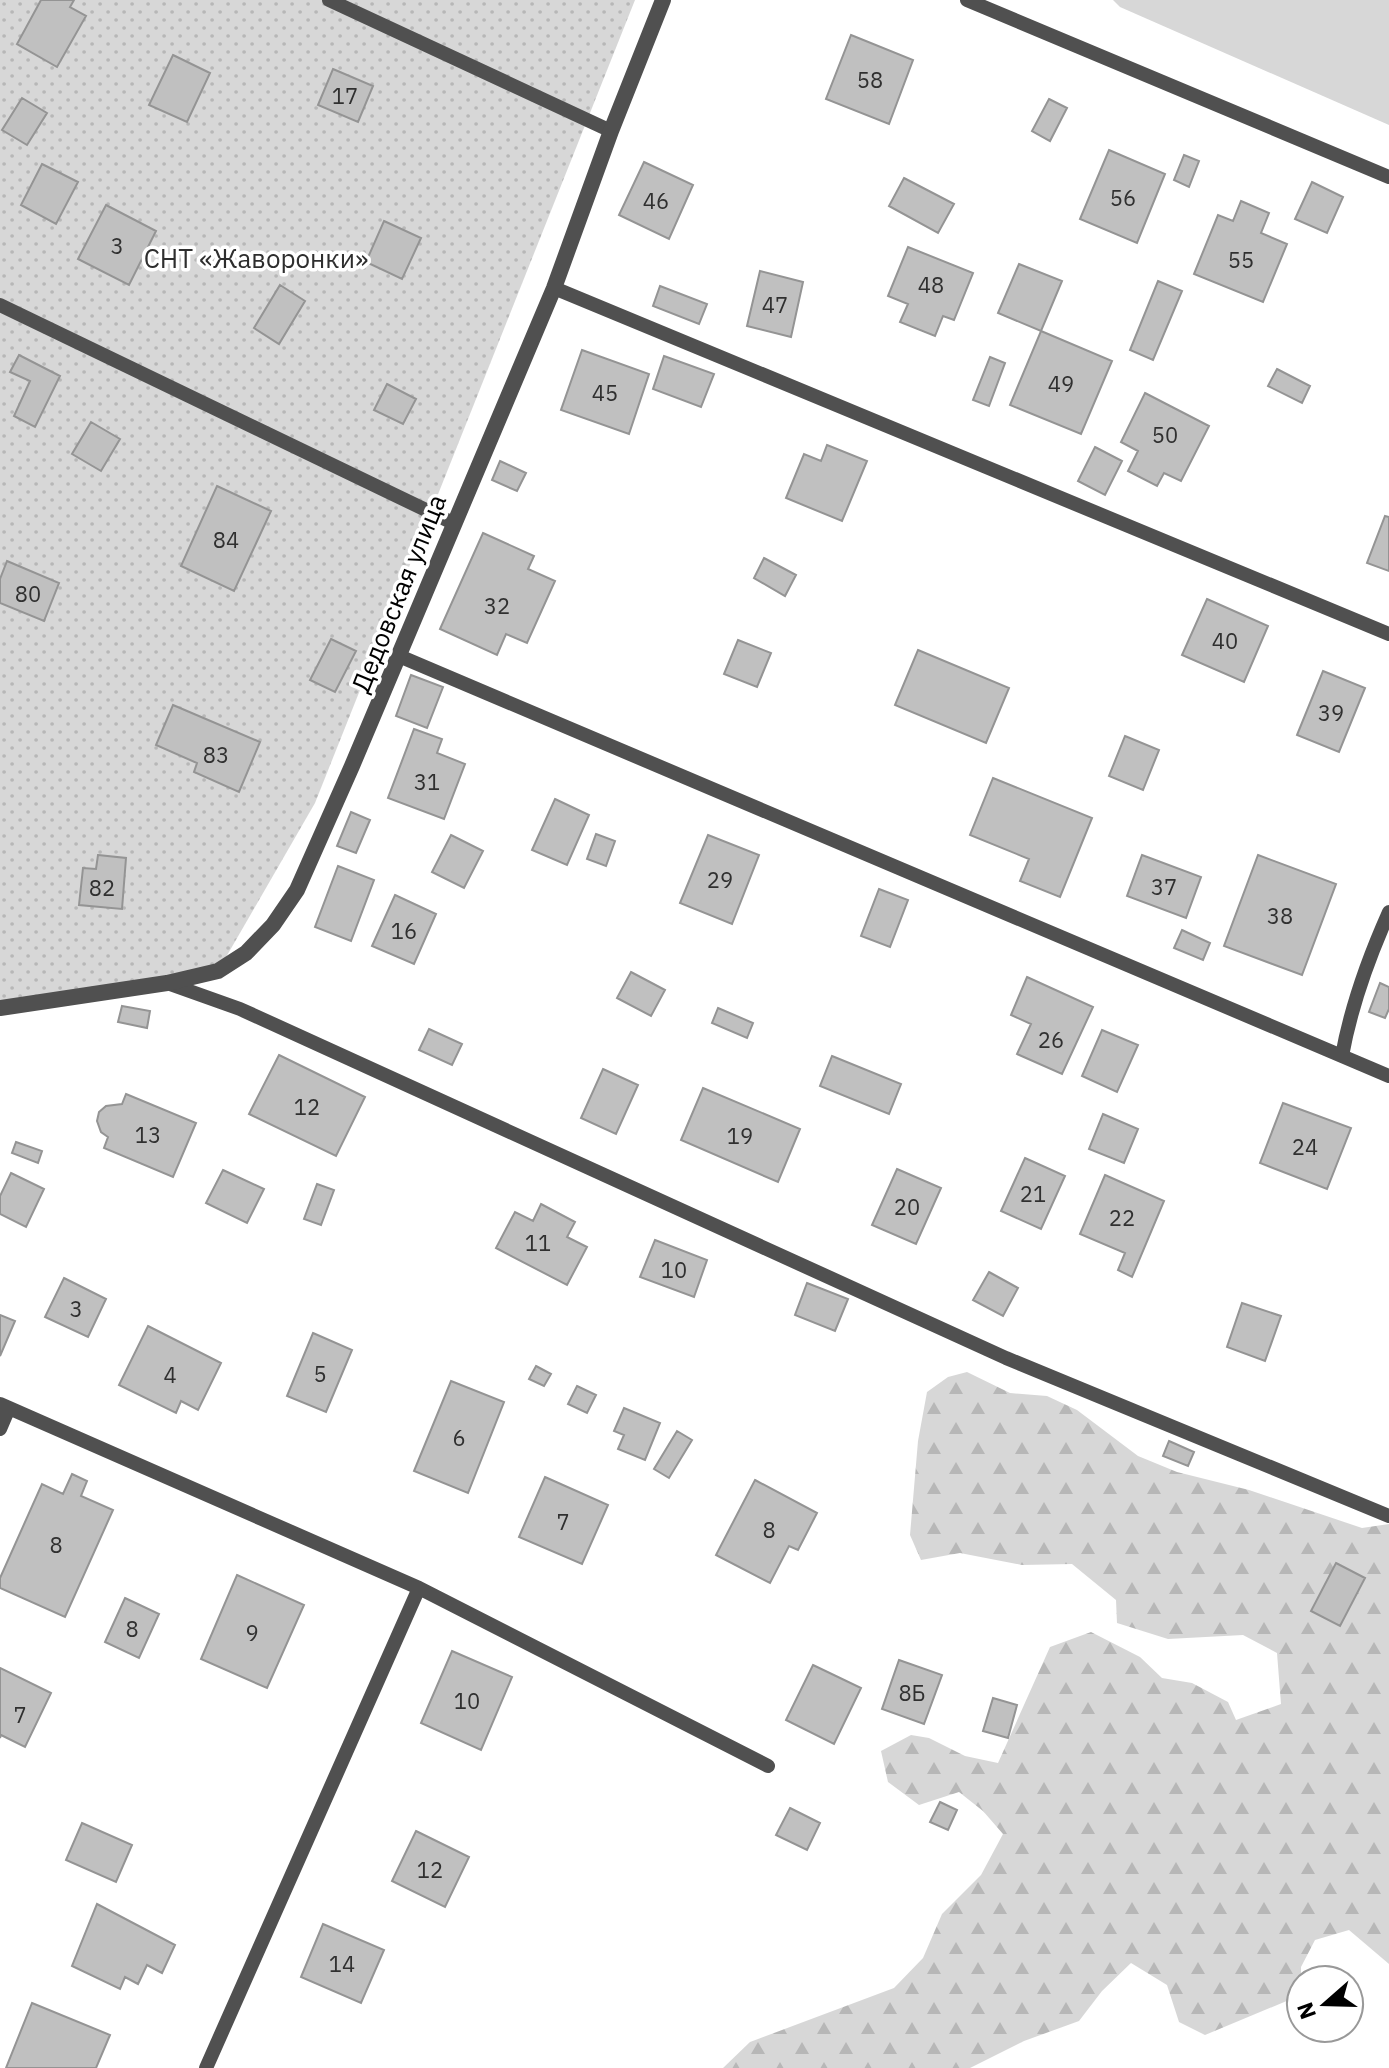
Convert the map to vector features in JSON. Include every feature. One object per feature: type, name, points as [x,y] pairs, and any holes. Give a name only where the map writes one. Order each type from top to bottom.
[{"type":"street","name":"Дедовская улица","points":[[0,1008],[167,983],[218,971],[246,953],[273,925],[297,890],[554,288],[663,0]]},
{"type":"lane","points":[[329,0],[611,131]]},
{"type":"lane","points":[[967,0],[1389,177]]},
{"type":"lane","points":[[554,288],[1389,634]]},
{"type":"lane","points":[[0,305],[453,523]]},
{"type":"lane","points":[[399,656],[1389,1076]]},
{"type":"lane","points":[[1342,1056],[1349,1019],[1373,947],[1389,912]]},
{"type":"lane","points":[[167,983],[240,1009],[1006,1358],[1389,1516]]},
{"type":"lane","points":[[0,1429],[4,1406],[419,1588],[768,1766]]},
{"type":"lane","points":[[206,2068],[419,1588]]},
{"type":"green space","name":"СНТ «Жаворонки»","points":[[0,0],[635,0],[315,803],[218,971],[0,1007]]},
{"type":"green space","points":[[1113,0],[1389,0],[1389,125],[1120,7]]},
{"type":"green space","points":[[967,1372],[1010,1393],[1047,1396],[1077,1410],[1138,1456],[1177,1472],[1249,1490],[1362,1528],[1389,1524],[1389,1964],[1349,1930],[1315,1940],[1303,1964],[1285,1964],[1285,2002],[1205,2035],[1179,2022],[1167,1985],[1131,1963],[1102,1991],[1079,2021],[1024,2041],[970,2068],[723,2068],[750,2042],[894,1988],[923,1958],[942,1914],[981,1875],[1003,1834],[983,1811],[959,1792],[919,1805],[888,1782],[881,1751],[911,1735],[929,1738],[965,1756],[998,1763],[1050,1647],[1091,1632],[1140,1657],[1162,1678],[1192,1683],[1228,1702],[1236,1720],[1281,1704],[1277,1653],[1243,1635],[1168,1639],[1117,1623],[1116,1600],[1072,1564],[1022,1565],[960,1553],[921,1560],[910,1535],[918,1441],[927,1392],[948,1377]]},
{"type":"building","points":[[41,0],[74,0],[70,7],[86,16],[57,67],[17,44]]},
{"type":"building","points":[[851,35],[913,60],[889,124],[826,99]]},
{"type":"building","points":[[173,55],[210,73],[187,122],[149,105]]},
{"type":"building","points":[[333,69],[373,86],[358,122],[318,105]]},
{"type":"building","points":[[22,98],[47,113],[27,145],[2,130]]},
{"type":"building","points":[[1049,99],[1067,108],[1050,141],[1032,131]]},
{"type":"building","points":[[1109,150],[1165,174],[1137,243],[1080,219]]},
{"type":"building","points":[[1184,155],[1199,161],[1189,187],[1174,180]]},
{"type":"building","points":[[644,162],[693,185],[669,239],[619,215]]},
{"type":"building","points":[[42,164],[78,182],[56,224],[21,205]]},
{"type":"building","points":[[904,178],[954,204],[938,233],[889,206]]},
{"type":"building","points":[[1312,182],[1343,197],[1327,233],[1295,219]]},
{"type":"building","points":[[1241,201],[1269,213],[1261,233],[1287,244],[1263,302],[1194,274],[1218,215],[1233,221]]},
{"type":"building","points":[[106,205],[156,231],[129,285],[78,259]]},
{"type":"building","points":[[384,221],[421,238],[402,279],[366,262]]},
{"type":"building","points":[[908,247],[973,273],[954,320],[943,316],[935,336],[900,322],[908,304],[888,296]]},
{"type":"building","points":[[1019,264],[1062,281],[1041,331],[998,313]]},
{"type":"building","points":[[760,271],[803,282],[791,337],[747,326]]},
{"type":"building","points":[[1158,281],[1182,291],[1153,360],[1130,350]]},
{"type":"building","points":[[280,285],[305,301],[279,344],[254,328]]},
{"type":"building","points":[[660,286],[707,304],[699,324],[653,306]]},
{"type":"building","points":[[1041,331],[1112,361],[1081,434],[1010,405]]},
{"type":"building","points":[[582,350],[649,374],[629,434],[561,410]]},
{"type":"building","points":[[19,355],[60,376],[35,427],[14,416],[30,381],[10,372]]},
{"type":"building","points":[[664,356],[714,374],[701,407],[653,389]]},
{"type":"building","points":[[990,357],[1005,363],[989,406],[973,400]]},
{"type":"building","points":[[1277,369],[1310,386],[1302,403],[1268,386]]},
{"type":"building","points":[[387,384],[416,399],[403,424],[374,410]]},
{"type":"building","points":[[1145,393],[1209,426],[1181,481],[1164,473],[1157,486],[1128,471],[1138,451],[1121,442]]},
{"type":"building","points":[[91,422],[120,439],[101,471],[72,454]]},
{"type":"building","points":[[827,445],[867,461],[842,521],[786,498],[804,454],[821,461]]},
{"type":"building","points":[[1095,447],[1122,461],[1105,495],[1078,481]]},
{"type":"building","points":[[500,461],[526,473],[517,491],[492,480]]},
{"type":"building","points":[[217,486],[271,511],[234,591],[181,566]]},
{"type":"building","points":[[1385,516],[1389,517],[1389,571],[1367,563]]},
{"type":"building","points":[[483,533],[534,556],[528,569],[555,581],[527,643],[506,634],[497,655],[440,629]]},
{"type":"building","points":[[764,558],[796,575],[785,596],[754,578]]},
{"type":"building","points":[[7,561],[59,583],[44,621],[0,603],[0,579]]},
{"type":"building","points":[[1207,599],[1268,626],[1244,682],[1182,655]]},
{"type":"building","points":[[331,639],[356,651],[335,692],[310,680]]},
{"type":"building","points":[[738,640],[771,653],[757,687],[724,674]]},
{"type":"building","points":[[918,650],[1009,688],[986,743],[895,705]]},
{"type":"building","points":[[1323,671],[1365,688],[1339,752],[1297,735]]},
{"type":"building","points":[[411,675],[443,687],[427,728],[396,716]]},
{"type":"building","points":[[173,705],[260,742],[239,792],[194,772],[197,763],[156,745]]},
{"type":"building","points":[[414,729],[442,739],[437,753],[465,764],[444,819],[388,798]]},
{"type":"building","points":[[1125,736],[1159,750],[1143,790],[1109,776]]},
{"type":"building","points":[[993,778],[1092,818],[1060,897],[1020,881],[1029,859],[970,835]]},
{"type":"building","points":[[555,799],[589,815],[567,865],[532,850]]},
{"type":"building","points":[[351,812],[370,820],[356,853],[337,846]]},
{"type":"building","points":[[596,834],[615,841],[606,866],[587,859]]},
{"type":"building","points":[[451,835],[483,851],[464,888],[432,872]]},
{"type":"building","points":[[708,835],[759,855],[732,924],[680,903]]},
{"type":"building","points":[[98,855],[126,858],[122,909],[79,905],[83,868],[96,869]]},
{"type":"building","points":[[1142,855],[1201,877],[1186,918],[1127,896]]},
{"type":"building","points":[[1258,855],[1336,884],[1302,975],[1224,946]]},
{"type":"building","points":[[338,866],[374,880],[351,941],[315,927]]},
{"type":"building","points":[[879,889],[908,900],[890,947],[861,936]]},
{"type":"building","points":[[395,895],[436,914],[414,964],[372,946]]},
{"type":"building","points":[[1182,930],[1210,943],[1203,960],[1174,948]]},
{"type":"building","points":[[631,972],[665,990],[651,1016],[617,998]]},
{"type":"building","points":[[1027,977],[1093,1007],[1062,1074],[1017,1054],[1031,1024],[1011,1015]]},
{"type":"building","points":[[1380,983],[1389,987],[1389,1009],[1385,1018],[1369,1012]]},
{"type":"building","points":[[122,1006],[150,1011],[147,1028],[118,1022]]},
{"type":"building","points":[[718,1008],[753,1023],[747,1038],[712,1023]]},
{"type":"building","points":[[429,1029],[462,1044],[452,1065],[419,1050]]},
{"type":"building","points":[[1102,1030],[1138,1045],[1117,1092],[1082,1076]]},
{"type":"building","points":[[279,1055],[365,1097],[336,1156],[249,1114]]},
{"type":"building","points":[[832,1056],[901,1084],[889,1114],[820,1086]]},
{"type":"building","points":[[603,1069],[638,1085],[616,1134],[581,1118]]},
{"type":"building","points":[[703,1088],[800,1129],[778,1182],[681,1140]]},
{"type":"building","points":[[126,1094],[196,1123],[173,1177],[104,1148],[108,1137],[101,1132],[97,1121],[99,1112],[106,1106],[122,1104]]},
{"type":"building","points":[[1283,1103],[1351,1128],[1327,1189],[1260,1163]]},
{"type":"building","points":[[1103,1114],[1138,1129],[1124,1163],[1089,1149]]},
{"type":"building","points":[[16,1142],[42,1151],[38,1163],[12,1153]]},
{"type":"building","points":[[1025,1158],[1065,1176],[1041,1229],[1001,1211]]},
{"type":"building","points":[[897,1169],[941,1188],[916,1244],[872,1225]]},
{"type":"building","points":[[223,1170],[264,1189],[247,1223],[206,1203]]},
{"type":"building","points":[[11,1173],[44,1189],[26,1227],[0,1214],[0,1196]]},
{"type":"building","points":[[1105,1175],[1164,1201],[1132,1277],[1118,1270],[1125,1253],[1080,1234]]},
{"type":"building","points":[[317,1184],[334,1190],[321,1225],[304,1219]]},
{"type":"building","points":[[541,1204],[575,1222],[567,1237],[587,1247],[567,1285],[496,1248],[515,1212],[533,1221]]},
{"type":"building","points":[[655,1240],[707,1260],[694,1297],[640,1277]]},
{"type":"building","points":[[989,1272],[1018,1288],[1003,1316],[973,1300]]},
{"type":"building","points":[[64,1278],[106,1299],[88,1337],[45,1317]]},
{"type":"building","points":[[807,1283],[848,1299],[835,1331],[795,1315]]},
{"type":"building","points":[[1242,1303],[1281,1316],[1265,1361],[1227,1347]]},
{"type":"building","points":[[0,1315],[15,1321],[0,1356]]},
{"type":"building","points":[[148,1326],[221,1363],[198,1410],[181,1401],[176,1413],[119,1385]]},
{"type":"building","points":[[313,1333],[352,1350],[326,1412],[287,1396]]},
{"type":"building","points":[[536,1366],[551,1374],[544,1386],[529,1379]]},
{"type":"building","points":[[451,1381],[504,1402],[468,1493],[414,1471]]},
{"type":"building","points":[[577,1386],[596,1395],[587,1413],[568,1404]]},
{"type":"building","points":[[624,1408],[660,1423],[645,1460],[618,1449],[624,1435],[614,1431]]},
{"type":"building","points":[[677,1431],[692,1440],[669,1478],[654,1469]]},
{"type":"building","points":[[1169,1441],[1194,1452],[1188,1466],[1163,1456]]},
{"type":"building","points":[[72,1474],[87,1481],[81,1496],[113,1510],[65,1617],[0,1588],[0,1578],[42,1484],[63,1494]]},
{"type":"building","points":[[545,1477],[608,1505],[582,1564],[519,1537]]},
{"type":"building","points":[[755,1480],[817,1513],[798,1550],[789,1546],[770,1583],[716,1555]]},
{"type":"building","points":[[1336,1563],[1365,1578],[1340,1626],[1311,1611]]},
{"type":"building","points":[[237,1575],[304,1605],[267,1688],[201,1659]]},
{"type":"building","points":[[125,1598],[159,1614],[139,1658],[105,1642]]},
{"type":"building","points":[[452,1651],[512,1677],[481,1750],[421,1723]]},
{"type":"building","points":[[899,1660],[942,1675],[924,1724],[882,1709]]},
{"type":"building","points":[[813,1665],[861,1688],[834,1744],[786,1720]]},
{"type":"building","points":[[0,1668],[51,1693],[25,1747],[1,1735],[0,1738]]},
{"type":"building","points":[[993,1698],[1017,1705],[1008,1738],[983,1731]]},
{"type":"building","points":[[940,1802],[957,1810],[948,1830],[930,1822]]},
{"type":"building","points":[[790,1808],[820,1823],[807,1850],[776,1835]]},
{"type":"building","points":[[82,1823],[132,1845],[116,1882],[66,1860]]},
{"type":"building","points":[[416,1831],[469,1857],[445,1907],[392,1881]]},
{"type":"building","points":[[97,1904],[175,1945],[162,1973],[147,1965],[138,1984],[125,1977],[120,1989],[72,1966]]},
{"type":"building","points":[[323,1924],[384,1950],[361,2003],[301,1977]]},
{"type":"building","points":[[32,2003],[110,2035],[96,2068],[6,2068]]}]
